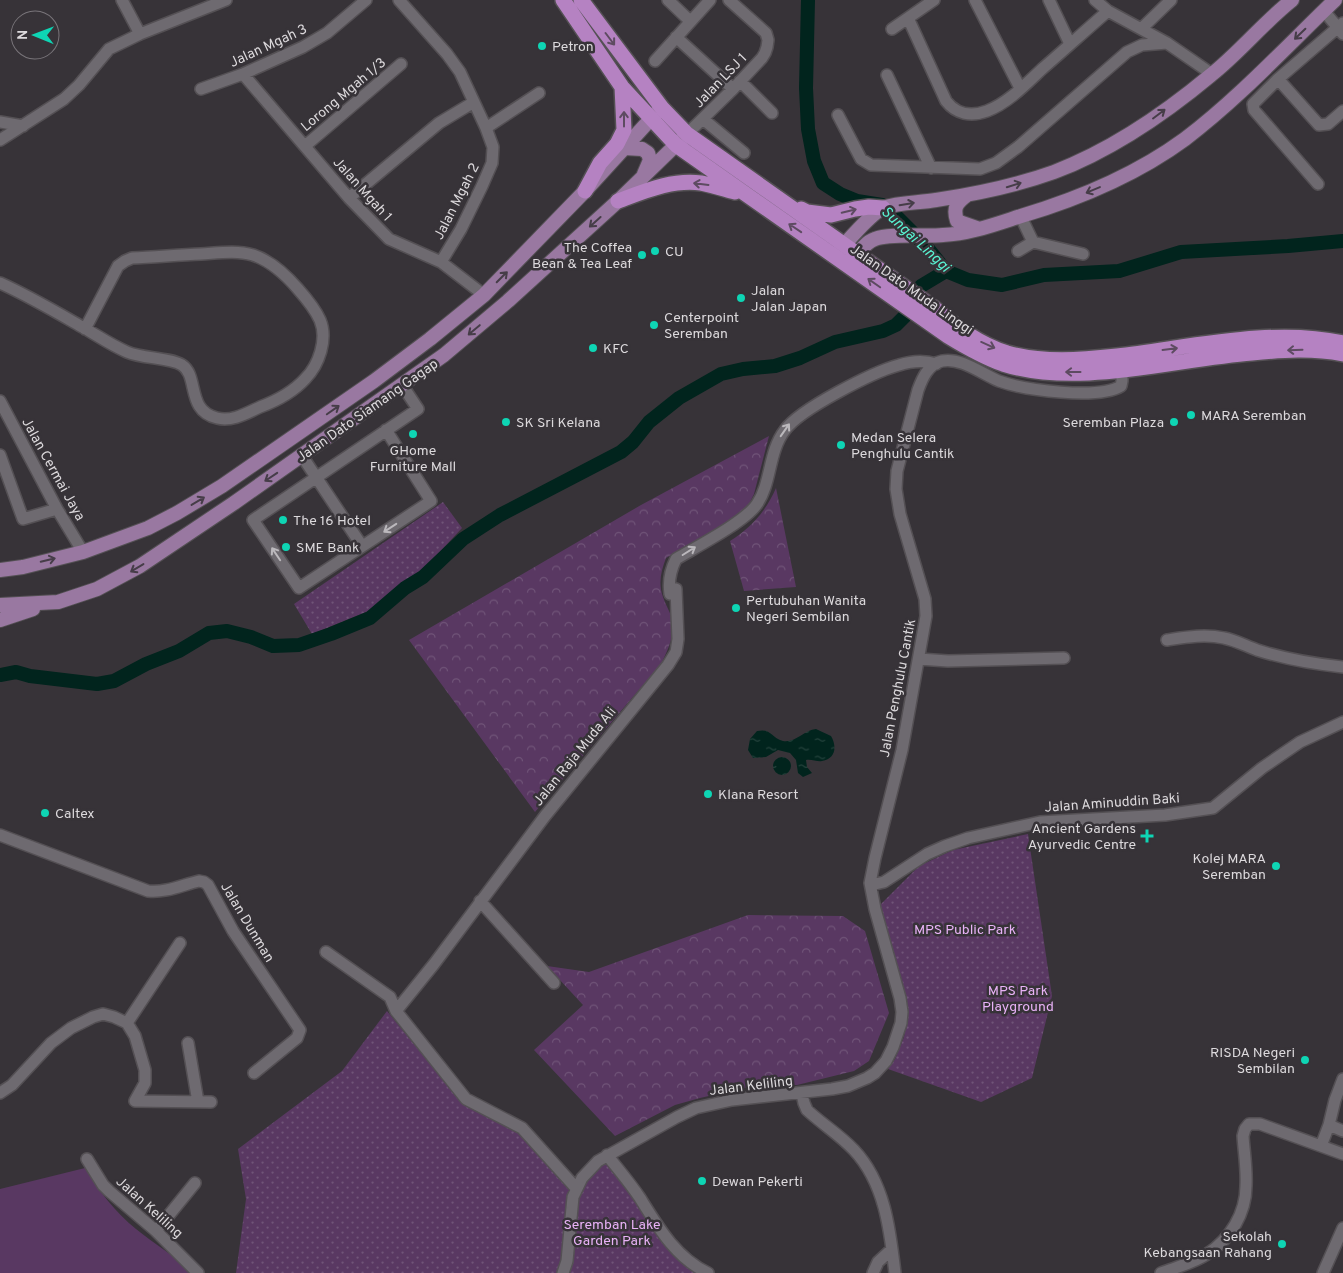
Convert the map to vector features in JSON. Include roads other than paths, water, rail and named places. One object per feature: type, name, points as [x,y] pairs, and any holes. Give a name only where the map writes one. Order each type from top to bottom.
[{"type":"highway","name":"Jalan Dato Muda Linggi","points":[[563,0],[622,87],[656,113],[682,139],[748,196],[840,250],[930,313],[966,348],[1004,364],[1024,369],[1053,372],[1089,372],[1122,362],[1241,340],[1305,338],[1343,343]]},
{"type":"highway","name":"Jalan Dato Muda Linggi","points":[[581,0],[656,113]]},
{"type":"highway","points":[[585,191],[600,163],[616,144],[624,130],[622,87]]},
{"type":"highway","name":"Jalan Dato Muda Linggi","points":[[682,139],[786,203],[840,250]]},
{"type":"highway","points":[[618,200],[657,187],[677,183],[699,183],[748,196]]},
{"type":"highway","points":[[786,203],[807,212],[831,215],[869,207],[883,208]]},
{"type":"highway","name":"Jalan Dato Muda Linggi","points":[[1122,362],[1274,351],[1305,350],[1343,354]]},
{"type":"main road","points":[[840,250],[857,230],[883,208],[1010,186],[1054,172],[1096,154],[1136,132],[1212,74],[1292,0]]},
{"type":"main road","points":[[854,260],[873,239],[884,236],[945,235],[978,228],[1020,216],[1101,186],[1137,170],[1184,139],[1239,93],[1335,0]]},
{"type":"main road","name":"Jalan Dato Siamang Gagap","points":[[0,570],[22,567],[83,552],[148,528],[177,513],[222,486],[403,360],[484,295],[585,191],[656,113]]},
{"type":"main road","name":"Jalan Dato Siamang Gagap","points":[[0,605],[58,602],[97,589],[140,566],[302,456],[444,355],[488,318],[682,139]]},
{"type":"main road","points":[[624,148],[642,149],[648,153],[650,160],[643,177]]},
{"type":"main road","points":[[966,195],[957,202],[955,207],[957,221],[964,225],[978,228]]},
{"type":"main road","points":[[0,561],[22,567]]},
{"type":"main road","points":[[0,620],[58,602]]},
{"type":"street","points":[[122,0],[140,34]]},
{"type":"street","points":[[0,140],[64,99],[79,85],[109,49],[140,34],[225,0]]},
{"type":"street","name":"Jalan Mgah 3","points":[[201,89],[244,74],[304,47],[327,33],[366,0]]},
{"type":"street","name":"Jalan Mgah 2","points":[[399,0],[447,54],[460,72],[486,128],[492,147],[492,163],[461,229],[441,262]]},
{"type":"street","points":[[668,0],[690,21]]},
{"type":"street","points":[[655,61],[710,0]]},
{"type":"street","name":"Jalan LSJ 1","points":[[682,139],[737,85],[765,54],[768,40],[766,34],[729,0]]},
{"type":"street","points":[[892,29],[933,0]]},
{"type":"street","points":[[975,0],[1020,88]]},
{"type":"street","points":[[1049,0],[1070,44]]},
{"type":"street","points":[[1095,0],[1108,11],[1167,43],[1212,74]]},
{"type":"street","points":[[1141,29],[1171,0]]},
{"type":"street","points":[[908,18],[946,100],[952,109],[968,113],[987,110],[999,104],[1108,11]]},
{"type":"street","points":[[1318,184],[1254,110],[1253,104],[1278,79],[1341,28],[1324,11]]},
{"type":"street","points":[[676,37],[772,113]]},
{"type":"street","points":[[838,116],[861,159],[871,165],[980,169],[996,163],[1018,147],[1127,52],[1142,45],[1167,43]]},
{"type":"street","name":"Lorong Mgah 1/3","points":[[305,146],[402,64]]},
{"type":"street","name":"Jalan Mgah 1","points":[[244,74],[349,198],[389,239],[441,262],[484,295]]},
{"type":"street","points":[[887,75],[930,168]]},
{"type":"street","points":[[1278,79],[1319,125],[1328,124],[1343,111]]},
{"type":"street","points":[[486,128],[539,92]]},
{"type":"street","points":[[349,198],[444,120],[474,102]]},
{"type":"street","points":[[703,119],[744,153]]},
{"type":"street","points":[[0,122],[23,126]]},
{"type":"street","points":[[1020,216],[1033,242]]},
{"type":"street","points":[[1018,251],[1033,242],[1083,254]]},
{"type":"street","points":[[0,283],[85,328],[108,344],[130,353],[180,364],[187,369],[196,402],[204,411],[215,418],[238,417],[266,405],[291,391],[305,380],[314,367],[321,350],[323,334],[320,319],[306,298],[288,278],[272,264],[254,255],[235,252],[132,258],[125,261],[118,266],[85,328]]},
{"type":"street","points":[[936,364],[948,360],[1013,386],[1046,392],[1111,391],[1121,386],[1122,362]]},
{"type":"street","name":"Jalan Raja Muda Ali","points":[[396,1011],[434,964],[544,816],[668,665],[676,652],[678,639],[676,589],[672,588],[670,592],[668,583],[671,568],[676,559],[742,520],[757,505],[764,491],[775,448],[784,431],[795,418],[810,408],[879,372],[910,362],[924,361],[936,364]]},
{"type":"street","name":"Jalan Penghulu Cantik","points":[[802,1094],[848,1086],[876,1073],[886,1061],[899,1033],[902,1012],[900,998],[875,909],[871,885],[875,858],[902,750],[926,616],[925,599],[900,514],[896,489],[897,472],[918,390],[923,378],[930,368],[936,364]]},
{"type":"street","points":[[386,430],[431,501],[299,588],[254,520],[386,430],[418,409],[402,385]]},
{"type":"street","name":"Jalan Cermai Jaya","points":[[0,401],[57,509],[83,552]]},
{"type":"street","points":[[0,455],[24,519],[57,509]]},
{"type":"street","points":[[302,456],[362,546]]},
{"type":"street","points":[[1168,640],[1199,635],[1226,638],[1257,650],[1290,659],[1343,667]]},
{"type":"street","points":[[919,659],[948,661],[1064,658]]},
{"type":"street","name":"Jalan Aminuddin Baki","points":[[871,885],[884,882],[927,854],[968,838],[1040,822],[1165,815],[1213,808],[1262,768],[1300,742],[1343,722]]},
{"type":"street","name":"Jalan Dunman","points":[[0,835],[148,891],[165,891],[199,881],[208,885],[233,932],[300,1030],[297,1038],[254,1073]]},
{"type":"street","points":[[480,901],[554,983]]},
{"type":"street","points":[[127,1023],[180,943]]},
{"type":"street","points":[[326,952],[390,998],[396,1011],[466,1099],[522,1128],[576,1188]]},
{"type":"street","points":[[0,1093],[12,1085],[51,1043],[71,1028],[103,1014],[114,1016],[127,1023],[135,1036],[145,1070],[144,1083],[136,1101],[211,1102]]},
{"type":"street","points":[[188,1043],[198,1102]]},
{"type":"street","points":[[1321,1146],[1343,1079]]},
{"type":"street","name":"Jalan Keliling","points":[[563,1273],[567,1261],[572,1207],[576,1188],[589,1169],[598,1161],[696,1108],[732,1100],[802,1094],[807,1110],[854,1150],[870,1170],[882,1200],[895,1273]]},
{"type":"street","points":[[1161,1273],[1192,1262],[1209,1253],[1224,1240],[1237,1222],[1244,1206],[1246,1187],[1243,1136],[1249,1124],[1260,1124],[1343,1154]]},
{"type":"street","points":[[1329,1125],[1343,1131]]},
{"type":"street","points":[[607,1155],[636,1192],[662,1233],[672,1245],[690,1262],[708,1273]]},
{"type":"street","name":"Jalan Keliling","points":[[87,1159],[103,1185],[156,1231],[198,1273]]},
{"type":"street","points":[[156,1231],[195,1183]]},
{"type":"street","points":[[1323,1273],[1343,1228]]},
{"type":"street","points":[[873,1273],[878,1262],[892,1249]]},
{"type":"water","points":[[816,729],[831,736],[834,752],[827,760],[806,760],[807,767],[812,773],[803,777],[798,773],[796,760],[790,753],[778,750],[766,757],[753,758],[748,750],[750,739],[757,731],[766,731],[779,740],[788,741]]},
{"type":"water","points":[[782,757],[788,760],[791,766],[788,772],[782,775],[776,772],[773,766],[776,760]]},
{"type":"waterway","name":"Sungai Linggi","points":[[808,0],[806,88],[808,129],[814,161],[823,183],[840,194],[857,201],[882,205],[926,246],[946,271],[968,280],[1002,285],[1044,275],[1119,271],[1181,252],[1343,241]]},
{"type":"waterway","points":[[0,675],[16,672],[30,676],[97,684],[114,681],[146,664],[179,651],[209,633],[227,631],[251,637],[273,646],[299,645],[370,618],[405,588],[423,577],[463,539],[500,515],[621,452],[633,442],[649,422],[679,398],[721,374],[743,369],[775,366],[800,358],[835,342],[883,331],[896,325],[905,316],[921,286],[946,271]]},
{"type":"place","name":"Petron","points":[[542,46]]},
{"type":"place","name":"CU","points":[[655,251]]},
{"type":"place","name":"The Coffea Bean & Tea Leaf","points":[[642,255]]},
{"type":"place","name":"Jalan Jalan Japan","points":[[741,298]]},
{"type":"place","name":"Centerpoint Seremban","points":[[654,325]]},
{"type":"place","name":"KFC","points":[[593,348]]},
{"type":"place","name":"MARA Seremban","points":[[1191,415]]},
{"type":"place","name":"SK Sri Kelana","points":[[506,422]]},
{"type":"place","name":"Seremban Plaza","points":[[1174,422]]},
{"type":"place","name":"GHome Furniture Mall","points":[[413,434]]},
{"type":"place","name":"Medan Selera Penghulu Cantik","points":[[841,445]]},
{"type":"place","name":"The 16 Hotel","points":[[283,520]]},
{"type":"place","name":"SME Bank","points":[[286,547]]},
{"type":"place","name":"Pertubuhan Wanita Negeri Sembilan","points":[[736,608]]},
{"type":"place","name":"Klana Resort","points":[[708,794]]},
{"type":"place","name":"Caltex","points":[[45,813]]},
{"type":"place","name":"Ancient Gardens Ayurvedic Centre","points":[[1147,836]]},
{"type":"place","name":"Kolej MARA Seremban","points":[[1276,866]]},
{"type":"place","name":"RISDA Negeri Sembilan","points":[[1305,1060]]},
{"type":"place","name":"Dewan Pekerti","points":[[702,1181]]},
{"type":"place","name":"Sekolah Kebangsaan Rahang","points":[[1282,1244]]},
{"type":"park label","name":"MPS Public Park","points":[[965,929]]},
{"type":"park label","name":"MPS Park Playground","points":[[1018,998]]},
{"type":"park label","name":"Seremban Lake Garden Park","points":[[612,1232]]}]
